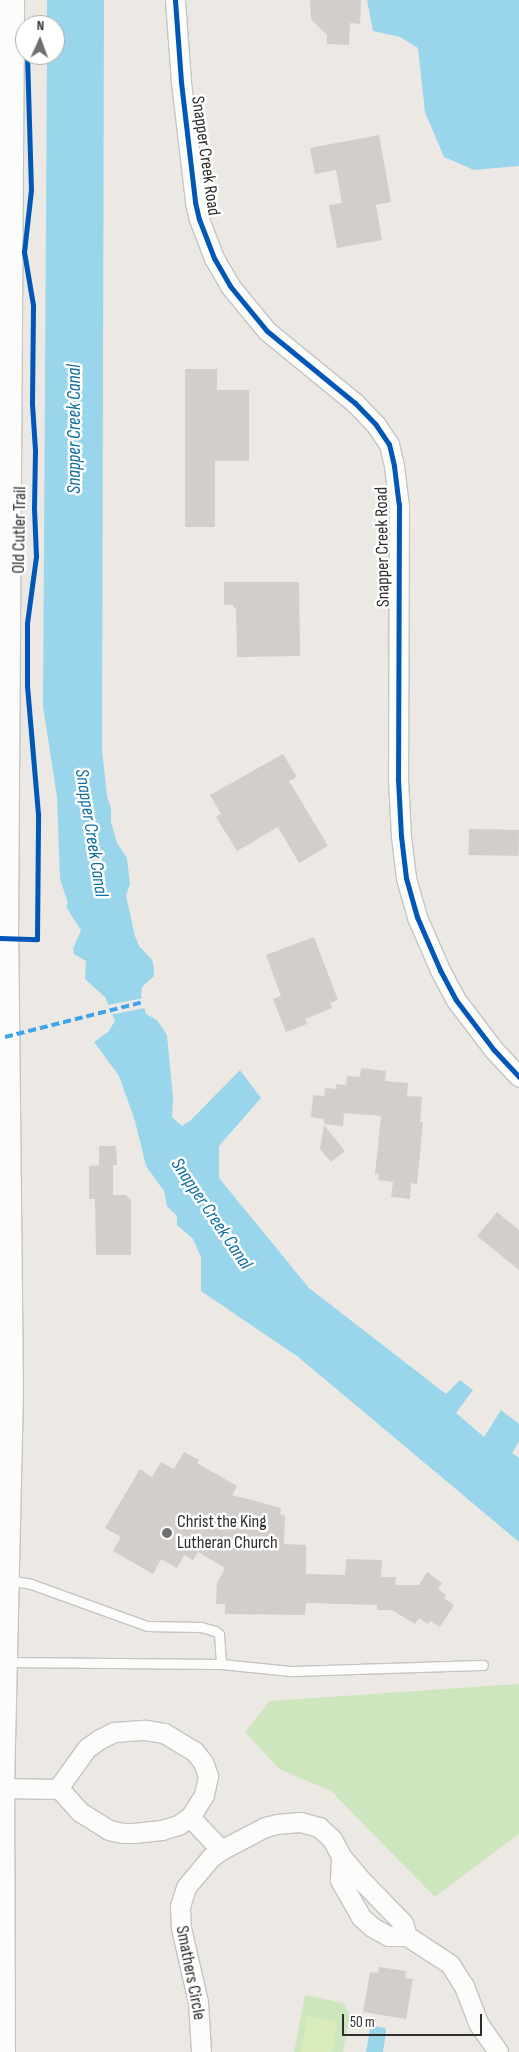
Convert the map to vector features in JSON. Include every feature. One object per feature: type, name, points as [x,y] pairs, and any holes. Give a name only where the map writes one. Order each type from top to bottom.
[{"type":"main road","points":[[2,2052],[0,1875],[6,1580],[3,685],[5,142],[11,0]]},
{"type":"street","name":"Snapper Creek Road","points":[[175,0],[181,82],[195,202],[199,219],[214,258],[230,286],[267,332],[367,414],[384,434],[390,449],[399,504],[398,778],[400,836],[406,878],[420,924],[456,1000],[494,1050],[519,1077]]},
{"type":"street","points":[[1,1788],[59,1789],[80,1812],[110,1830],[123,1833],[162,1830],[178,1825],[190,1817],[200,1804],[208,1784],[203,1762],[188,1745],[155,1731],[114,1732],[87,1748],[73,1765],[59,1789]]},
{"type":"street","points":[[190,1817],[221,1850]]},
{"type":"street","name":"Smathers Circle","points":[[201,2052],[198,2002],[180,1928],[180,1906],[186,1887],[210,1858],[221,1850],[265,1827],[300,1822],[324,1831],[332,1839],[341,1856],[340,1880],[361,1917],[372,1927],[388,1936],[407,1936],[450,1964],[459,1974],[478,2023],[498,2052]]},
{"type":"lane","points":[[6,1580],[31,1584],[147,1626],[201,1627],[215,1631],[219,1634],[221,1664]]},
{"type":"lane","points":[[4,1662],[221,1664],[291,1671],[483,1665]]},
{"type":"green space","points":[[519,1684],[519,1834],[435,1897],[331,1791],[279,1769],[245,1732],[270,1701]]},
{"type":"green space","points":[[305,1995],[343,2003],[350,2015],[343,2052],[294,2052]]},
{"type":"green space","points":[[307,2016],[338,2022],[332,2052],[301,2052]]},
{"type":"water","name":"Snapper Creek Canal","points":[[47,0],[104,0],[102,750],[107,796],[111,808],[111,822],[117,843],[127,858],[130,884],[126,896],[135,936],[139,946],[152,960],[154,968],[154,976],[142,987],[141,996],[146,1014],[157,1020],[167,1035],[173,1098],[172,1117],[182,1126],[191,1120],[240,1070],[261,1098],[219,1146],[219,1178],[309,1288],[446,1394],[460,1380],[473,1390],[456,1413],[484,1437],[501,1410],[519,1424],[519,1441],[512,1453],[519,1458],[519,1542],[297,1356],[201,1291],[201,1257],[193,1239],[177,1225],[177,1216],[167,1206],[164,1191],[146,1166],[135,1121],[119,1076],[94,1042],[108,1032],[115,1021],[105,997],[85,979],[86,961],[74,954],[73,949],[81,930],[66,907],[68,903],[60,879],[57,797],[43,706],[47,65],[65,65],[65,15],[47,15]]},
{"type":"water","points":[[367,0],[519,0],[519,166],[474,170],[444,157],[425,112],[418,48],[400,37],[373,31]]},
{"type":"water","points":[[373,2026],[385,2028],[383,2052],[366,2052],[370,2029],[372,2030]]},
{"type":"pier","points":[[144,998],[146,1008],[110,1015],[108,1005]]},
{"type":"building","points":[[310,0],[361,0],[360,24],[350,23],[349,45],[327,44],[327,35],[311,19]]},
{"type":"building","points":[[379,135],[391,202],[376,205],[382,240],[337,248],[329,205],[342,203],[336,170],[315,174],[310,148]]},
{"type":"building","points":[[185,369],[217,369],[217,390],[249,390],[249,461],[215,461],[215,527],[185,527]]},
{"type":"building","points":[[224,582],[299,582],[300,656],[237,657],[236,608],[233,605],[224,605]]},
{"type":"building","points":[[283,754],[297,777],[289,781],[328,846],[299,863],[278,827],[237,851],[216,817],[221,814],[210,795]]},
{"type":"building","points":[[469,829],[519,830],[519,856],[469,855]]},
{"type":"building","points":[[314,937],[338,1000],[330,1003],[332,1008],[305,1019],[307,1024],[286,1032],[273,999],[281,996],[266,955]]},
{"type":"building","points":[[361,1068],[386,1071],[385,1081],[408,1083],[407,1096],[422,1097],[420,1122],[423,1122],[417,1184],[411,1183],[410,1199],[391,1197],[393,1182],[378,1180],[379,1174],[375,1174],[381,1116],[344,1113],[343,1126],[324,1124],[324,1119],[311,1117],[313,1095],[324,1096],[325,1088],[336,1089],[336,1084],[346,1085],[347,1076],[360,1077]]},
{"type":"building","points":[[324,1125],[345,1151],[331,1162],[320,1149]]},
{"type":"building","points":[[99,1146],[116,1146],[117,1165],[113,1165],[113,1195],[126,1195],[131,1200],[131,1255],[96,1255],[95,1199],[89,1199],[89,1166],[99,1165]]},
{"type":"building","points":[[497,1212],[519,1230],[519,1270],[477,1236]]},
{"type":"building","name":"Christ the King Lutheran Church","points":[[184,1452],[199,1460],[197,1463],[237,1486],[232,1495],[281,1508],[280,1514],[285,1516],[284,1544],[306,1545],[306,1574],[345,1575],[346,1559],[382,1560],[381,1577],[396,1577],[395,1585],[419,1585],[427,1572],[442,1583],[438,1589],[446,1595],[444,1598],[454,1605],[440,1627],[430,1621],[428,1624],[419,1618],[415,1624],[392,1610],[377,1610],[377,1605],[306,1603],[305,1615],[225,1614],[225,1604],[216,1604],[217,1583],[225,1568],[198,1552],[193,1560],[184,1555],[177,1568],[161,1559],[153,1574],[113,1551],[121,1537],[105,1528],[140,1469],[152,1477],[161,1462],[174,1469]]},
{"type":"building","points":[[379,1967],[406,1971],[405,1978],[413,1979],[406,2019],[363,2012],[370,1972],[378,1973]]},
{"type":"marked path","points":[[5,1037],[143,1002]]},
{"type":"cycle path","points":[[175,0],[181,82],[195,202],[199,219],[214,258],[230,286],[267,331],[355,403],[376,425],[389,444],[399,504],[398,779],[401,836],[406,878],[417,917],[440,970],[456,1000],[494,1050],[519,1077]]},
{"type":"cycle path","name":"Old Cutler Trail","points":[[0,938],[37,939],[38,814],[27,685],[27,623],[36,556],[34,508],[35,450],[32,403],[33,305],[24,252],[31,190],[27,65]]},
{"type":"place","name":"Christ the King Lutheran Church","points":[[167,1533]]}]
